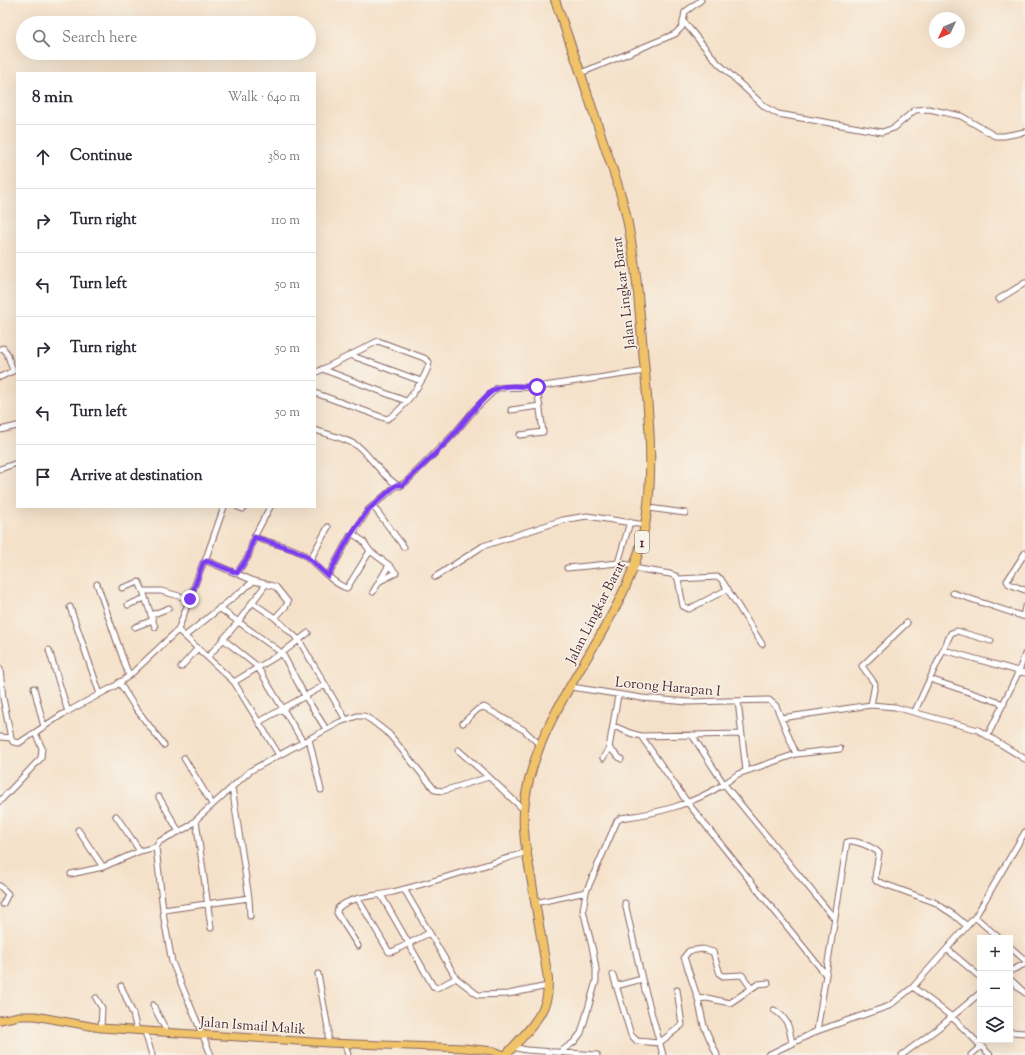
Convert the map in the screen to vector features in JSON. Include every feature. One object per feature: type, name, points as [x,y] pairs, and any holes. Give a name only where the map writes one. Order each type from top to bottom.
[{"type":"highway","name":"Jalan Lingkar Barat","points":[[505,1055],[536,1020],[546,1001],[548,986],[526,852],[524,810],[528,783],[540,745],[616,606],[634,567],[649,508],[651,466],[638,276],[628,221],[555,0]]},
{"type":"main road","name":"Jalan Ismail Malik","points":[[0,1020],[19,1016],[35,1016],[101,1028],[145,1032],[203,1034],[345,1044],[464,1048],[494,1051],[505,1055]]},
{"type":"street","points":[[580,73],[675,34],[682,27],[685,12],[701,0]]},
{"type":"street","points":[[684,22],[717,62],[765,107],[778,114],[882,132],[894,128],[915,110],[929,109],[961,116],[995,136],[1025,132]]},
{"type":"street","points":[[999,299],[1025,283]]},
{"type":"street","points":[[316,372],[375,341],[385,342],[428,360],[430,364],[421,381],[406,401],[393,416],[388,419],[316,393]]},
{"type":"street","points":[[0,349],[3,348],[7,353],[13,370],[0,377]]},
{"type":"street","points":[[350,355],[421,381]]},
{"type":"street","points":[[322,369],[406,401]]},
{"type":"street","points":[[328,576],[350,536],[373,506],[396,485],[403,485],[453,435],[475,409],[495,389],[505,386],[537,387],[645,371]]},
{"type":"street","points":[[520,435],[544,432],[537,387]]},
{"type":"street","points":[[511,410],[540,406]]},
{"type":"street","points":[[0,430],[16,426]]},
{"type":"street","points":[[316,430],[352,443],[358,447],[396,485]]},
{"type":"street","points":[[0,469],[16,463]]},
{"type":"street","points":[[373,506],[404,547]]},
{"type":"street","points":[[0,669],[3,698],[12,742],[19,743],[129,676],[178,630],[224,508]]},
{"type":"street","points":[[237,573],[248,557],[254,537],[269,508]]},
{"type":"street","points":[[649,508],[685,513]]},
{"type":"street","points":[[436,577],[483,546],[548,524],[582,516],[645,524]]},
{"type":"street","points":[[618,563],[630,522]]},
{"type":"street","points":[[310,560],[328,527]]},
{"type":"street","points":[[353,534],[363,541],[370,551],[389,565],[396,573],[380,581]]},
{"type":"street","points":[[254,537],[294,550],[310,560],[328,576],[344,587],[349,586],[370,551]]},
{"type":"street","points":[[1025,553],[1007,581],[1009,584],[1025,590]]},
{"type":"street","points":[[205,561],[254,581],[276,588],[288,602],[275,618]]},
{"type":"street","points":[[567,568],[618,563],[674,575],[678,579],[683,606],[689,609],[728,589]]},
{"type":"street","points":[[373,592],[389,565]]},
{"type":"street","points":[[678,579],[718,577],[721,579],[762,644]]},
{"type":"street","points":[[185,636],[254,581]]},
{"type":"street","points":[[122,588],[139,582],[155,627]]},
{"type":"street","points":[[97,584],[129,676]]},
{"type":"street","points":[[208,657],[238,622],[266,584]]},
{"type":"street","points":[[143,591],[161,591],[190,599]]},
{"type":"street","points":[[953,593],[1024,616],[1025,607]]},
{"type":"street","points":[[128,605],[145,598]]},
{"type":"street","points":[[252,602],[275,618],[299,640],[346,720]]},
{"type":"street","points":[[70,607],[100,694]]},
{"type":"street","points":[[135,627],[169,608]]},
{"type":"street","points":[[219,608],[282,653],[305,696],[326,729]]},
{"type":"street","points":[[871,705],[876,684],[862,666],[907,623]]},
{"type":"street","points":[[178,630],[234,682],[280,755]]},
{"type":"street","points":[[915,711],[950,635],[954,631],[991,641]]},
{"type":"street","points":[[234,682],[257,666],[282,653],[308,633]]},
{"type":"street","points":[[223,639],[257,666],[303,742]]},
{"type":"street","points":[[181,667],[198,648]]},
{"type":"street","points":[[49,650],[68,712]]},
{"type":"street","points":[[944,650],[1025,673]]},
{"type":"street","points":[[988,735],[1004,704],[1025,654]]},
{"type":"street","points":[[930,679],[1004,704]]},
{"type":"street","points":[[120,682],[134,706],[164,745]]},
{"type":"street","points":[[258,722],[325,685]]},
{"type":"street","name":"Lorong Harapan I","points":[[571,687],[618,695],[688,702],[738,702],[769,700],[776,706],[781,718]]},
{"type":"street","points":[[34,688],[44,727]]},
{"type":"street","points":[[603,758],[609,748],[614,726],[618,695]]},
{"type":"street","points":[[738,702],[746,771]]},
{"type":"street","points":[[796,754],[781,718],[871,705],[895,707],[915,711],[978,730],[1025,759]]},
{"type":"street","points":[[464,723],[478,709],[484,707],[524,730],[540,745]]},
{"type":"street","points":[[71,874],[103,867],[140,851],[156,847],[160,842],[179,832],[196,820],[250,771],[326,729],[346,720],[364,716],[378,724],[389,734],[435,790],[443,791],[489,777]]},
{"type":"street","points":[[614,726],[641,736],[742,734]]},
{"type":"street","points":[[0,801],[41,758],[42,748],[35,733]]},
{"type":"street","points":[[692,735],[724,784],[834,918]]},
{"type":"street","points":[[641,736],[687,802],[826,975]]},
{"type":"street","points":[[0,737],[11,738]]},
{"type":"street","points":[[309,739],[321,790]]},
{"type":"street","points":[[609,748],[621,759]]},
{"type":"street","points":[[560,1052],[574,1042],[581,1033],[596,981],[593,951],[583,910],[586,892],[618,820],[621,818],[663,812],[703,796],[724,784],[733,776],[796,754],[840,748]]},
{"type":"street","points":[[458,750],[524,810]]},
{"type":"street","points":[[184,758],[212,804]]},
{"type":"street","points":[[232,787],[249,898],[250,916]]},
{"type":"street","points":[[159,797],[179,832]]},
{"type":"street","points":[[116,816],[140,851]]},
{"type":"street","points":[[196,820],[206,903],[211,928]]},
{"type":"street","points":[[78,830],[103,867]]},
{"type":"street","points":[[768,1055],[817,1031],[889,1006],[913,987],[975,917],[1025,832]]},
{"type":"street","points":[[817,1031],[846,844],[850,841],[875,850],[879,853],[875,877],[876,881],[934,902],[954,915],[967,926]]},
{"type":"street","points":[[156,847],[163,910],[172,962],[211,1055]]},
{"type":"street","points":[[358,946],[337,910],[343,904],[463,873],[526,852]]},
{"type":"street","points":[[0,886],[8,894],[3,904]]},
{"type":"street","points":[[404,889],[456,978],[478,994],[508,994],[548,986]]},
{"type":"street","points":[[535,903],[586,892]]},
{"type":"street","points":[[381,895],[434,987],[437,988],[456,978]]},
{"type":"street","points":[[163,910],[249,898]]},
{"type":"street","points":[[358,899],[388,951],[394,951],[429,933]]},
{"type":"street","points":[[626,903],[642,980],[663,1055]]},
{"type":"street","points":[[975,917],[996,935]]},
{"type":"street","points":[[717,1055],[704,1026],[698,999],[684,957],[689,951],[703,949],[713,952],[720,974],[723,976],[742,975],[750,988]]},
{"type":"street","points":[[947,949],[977,974]]},
{"type":"street","points":[[1013,950],[1025,960]]},
{"type":"street","points":[[1013,970],[1025,964]]},
{"type":"street","points":[[318,974],[328,1028],[328,1043]]},
{"type":"street","points":[[613,975],[632,1038],[637,1041],[659,1043],[682,1025],[683,1021],[676,990]]},
{"type":"street","points":[[616,986],[642,980]]},
{"type":"street","points":[[1013,982],[1025,993]]},
{"type":"street","points":[[698,999],[707,998],[730,1003],[739,998],[750,988],[758,984],[768,983]]},
{"type":"street","points":[[122,986],[133,1014],[137,1031]]},
{"type":"street","points":[[913,987],[952,1018],[990,1055]]},
{"type":"street","points":[[902,1055],[952,1018],[977,996]]},
{"type":"street","points":[[96,998],[102,1008],[101,1028]]},
{"type":"street","points":[[153,1005],[167,1032]]},
{"type":"street","points":[[774,1010],[781,1014],[787,1022],[792,1044]]},
{"type":"street","points":[[145,1032],[152,1055]]},
{"type":"street","points":[[1013,1032],[1025,1033]]},
{"type":"street","points":[[345,1044],[348,1055]]},
{"type":"street","points":[[971,1055],[981,1046]]},
{"type":"street","points":[[513,1047],[526,1050],[597,1055]]},
{"type":"route","points":[[190,599],[205,561],[237,573],[248,557],[254,537],[265,542],[294,550],[306,556],[328,576],[341,555],[350,536],[353,534],[368,510],[396,485],[403,485],[453,435],[475,409],[495,389],[505,386],[537,387]]}]
